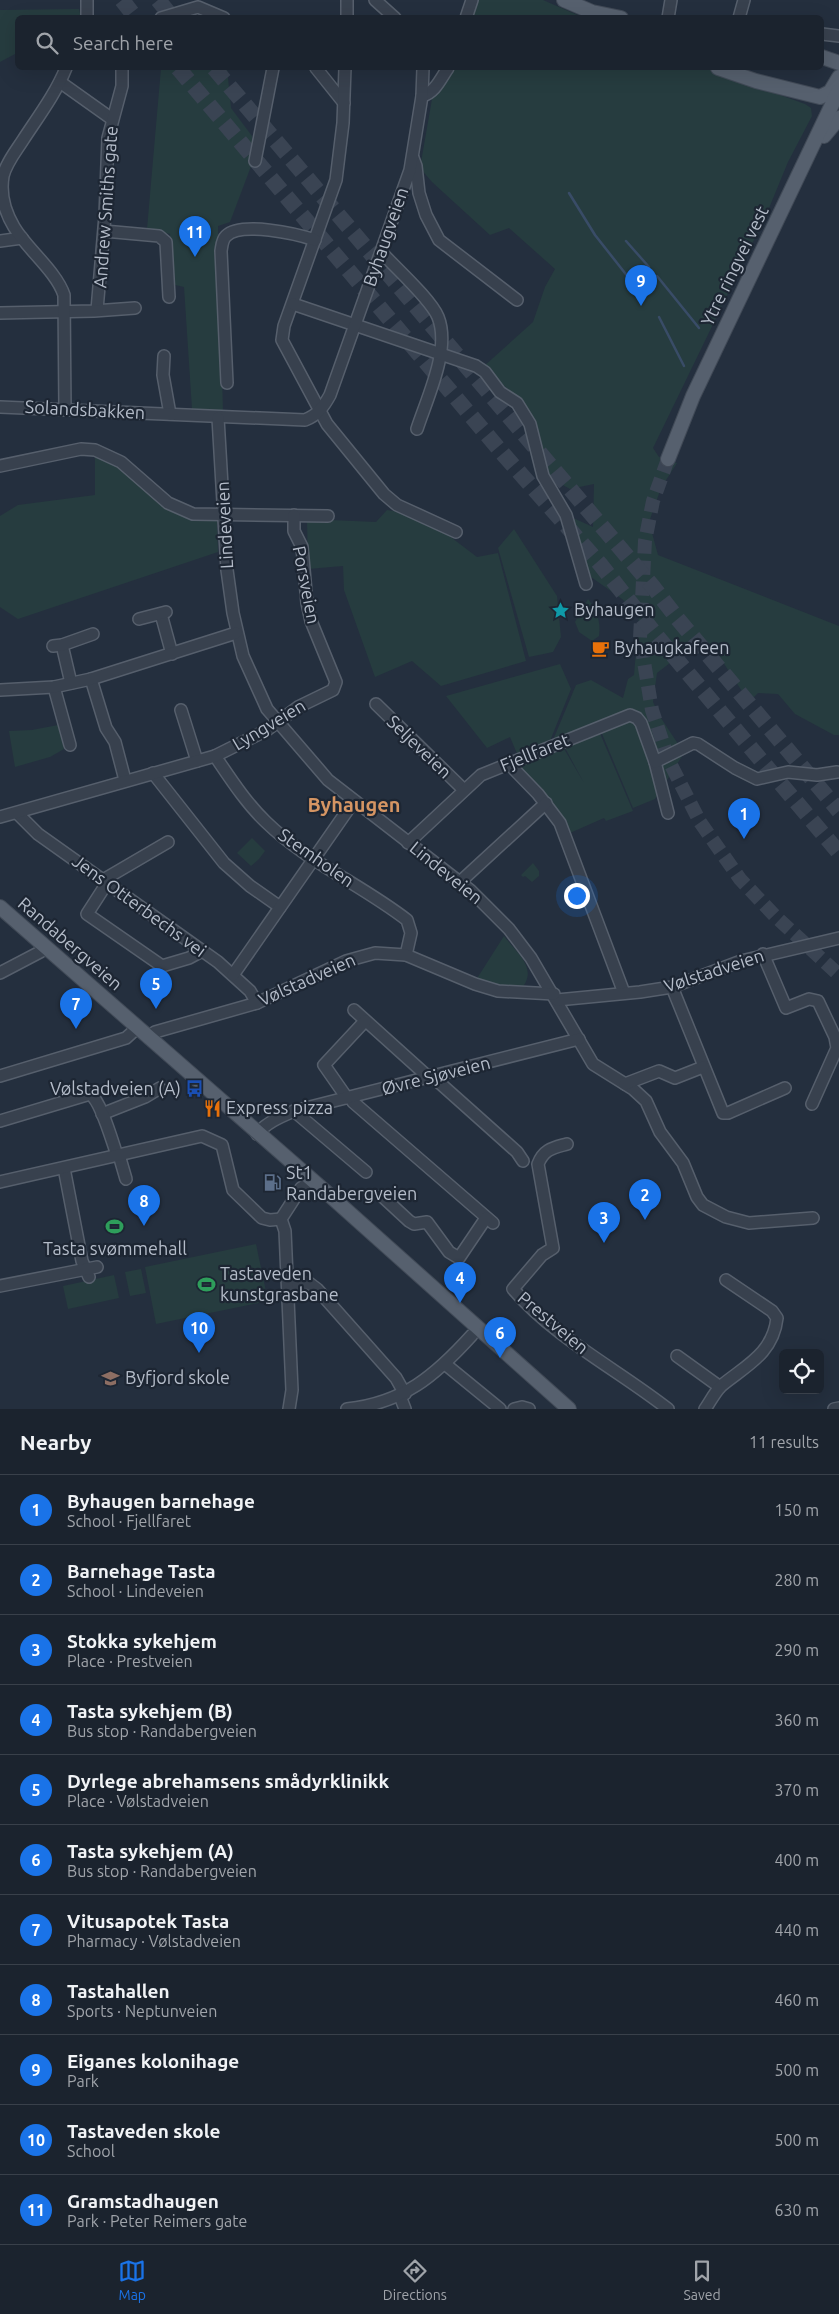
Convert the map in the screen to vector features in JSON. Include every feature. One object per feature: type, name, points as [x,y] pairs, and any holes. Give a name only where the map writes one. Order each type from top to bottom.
[{"type":"main road","points":[[564,0],[592,12],[606,15]]},
{"type":"main road","points":[[725,70],[810,99],[832,118]]},
{"type":"main road","points":[[756,81],[820,97],[830,92],[839,77]]},
{"type":"main road","name":"Ytre ringvei vest","points":[[668,459],[694,396],[793,187],[832,118],[839,90]]},
{"type":"main road","name":"Randabergveien","points":[[0,907],[569,1408]]},
{"type":"street","points":[[87,15],[88,0]]},
{"type":"street","points":[[346,15],[347,0]]},
{"type":"street","points":[[375,0],[392,15]]},
{"type":"street","points":[[467,15],[472,0]]},
{"type":"street","points":[[668,15],[670,0]]},
{"type":"street","points":[[740,15],[744,0]]},
{"type":"street","points":[[168,15],[198,3],[219,15]]},
{"type":"street","points":[[824,34],[839,36]]},
{"type":"street","points":[[65,70],[60,82],[14,154],[4,174],[4,208],[22,238],[62,291],[65,410]]},
{"type":"street","name":"Andrew Smiths gate","points":[[122,70],[122,86],[108,138],[104,231],[97,310],[135,308]]},
{"type":"street","points":[[255,161],[273,70]]},
{"type":"street","points":[[318,70],[344,103]]},
{"type":"street","points":[[345,70],[344,103],[336,180],[284,326],[282,340],[327,424],[391,500],[456,532]]},
{"type":"street","name":"Byhaugveien","points":[[320,411],[330,395],[381,254],[413,158],[422,96],[423,70]]},
{"type":"street","points":[[422,96],[428,95],[434,89],[447,70]]},
{"type":"street","points":[[60,82],[112,119]]},
{"type":"street","points":[[413,158],[416,166],[419,193],[426,215],[440,240],[517,300]]},
{"type":"street","points":[[227,383],[221,251],[223,240],[227,235],[235,232],[261,230],[294,234],[314,240]]},
{"type":"street","points":[[104,231],[164,238],[166,242],[169,298]]},
{"type":"street","points":[[0,241],[22,238]]},
{"type":"street","points":[[381,254],[424,298],[438,317],[441,355],[417,429]]},
{"type":"street","points":[[292,304],[482,370],[500,392],[520,407],[533,434],[543,476],[566,514],[586,584]]},
{"type":"street","points":[[0,313],[97,310]]},
{"type":"street","name":"Solandsbakken","points":[[164,356],[163,376],[170,414]]},
{"type":"street","name":"Solandsbakken","points":[[0,407],[170,414],[218,418],[305,420],[320,411]]},
{"type":"street","name":"Lindeveien","points":[[218,418],[229,591],[236,633],[243,656],[262,702],[318,770],[354,801],[460,882],[509,928],[532,958],[596,1067],[625,1084],[646,1101],[660,1132],[683,1163],[697,1197],[703,1205],[726,1217],[748,1223],[813,1218]]},
{"type":"street","points":[[0,466],[81,449],[95,450],[121,462],[168,503],[193,514],[328,516]]},
{"type":"street","name":"Porsveien","points":[[294,515],[294,531],[302,547],[307,603],[311,622],[336,682]]},
{"type":"street","points":[[139,619],[164,612],[172,654]]},
{"type":"street","points":[[0,690],[54,687],[91,679],[236,633]]},
{"type":"street","points":[[71,683],[58,645],[93,634]]},
{"type":"street","points":[[91,679],[106,728],[114,742],[125,780]]},
{"type":"street","name":"Lyngveien","points":[[0,817],[215,756],[237,746],[298,707],[333,690],[336,682]]},
{"type":"street","points":[[54,687],[70,745]]},
{"type":"street","name":"Seljeveien","points":[[376,704],[463,789]]},
{"type":"street","points":[[180,710],[197,761]]},
{"type":"street","name":"Fjellfaret","points":[[408,843],[463,789],[481,775],[630,716],[636,717],[641,723],[655,762],[668,813]]},
{"type":"street","points":[[655,762],[679,749],[696,743],[748,775],[757,778],[788,772],[816,774],[837,772]]},
{"type":"street","name":"Stemholen","points":[[215,756],[256,812],[280,834],[407,920],[411,933],[406,955]]},
{"type":"street","points":[[509,764],[546,803],[564,832],[624,993]]},
{"type":"street","points":[[153,773],[224,864],[250,886],[280,907]]},
{"type":"street","points":[[233,975],[354,801]]},
{"type":"street","points":[[460,882],[546,803]]},
{"type":"street","name":"Jens Otterbechs vei","points":[[16,812],[38,834],[233,975],[250,991],[257,1003]]},
{"type":"street","points":[[168,842],[105,881],[87,914],[162,966],[189,958],[202,951]]},
{"type":"street","name":"Vølstadveien","points":[[149,1038],[160,1030],[257,1003],[357,957],[374,954],[406,955],[486,988],[509,993],[555,997],[624,993],[672,986],[763,954],[839,938]]},
{"type":"street","points":[[0,973],[40,952],[45,947]]},
{"type":"street","points":[[763,954],[786,1008],[805,1000],[818,1001],[835,1037],[837,1048],[835,1055],[812,1104]]},
{"type":"street","points":[[672,986],[703,1067],[725,1113],[785,1088]]},
{"type":"street","points":[[354,1010],[425,1074],[433,1077],[517,1152],[523,1161]]},
{"type":"street","points":[[365,1021],[324,1065],[349,1098],[490,1220],[459,1258],[449,1252],[427,1222],[414,1224],[382,1196]]},
{"type":"street","points":[[0,1076],[126,1038],[137,1028]]},
{"type":"street","name":"Øvre Sjøveien","points":[[257,1134],[270,1122],[294,1111],[579,1039]]},
{"type":"street","points":[[625,1084],[659,1071],[675,1078],[703,1067]]},
{"type":"street","points":[[102,1114],[145,1097],[160,1088]]},
{"type":"street","points":[[0,1121],[87,1093],[93,1096],[102,1114],[126,1178]]},
{"type":"street","points":[[294,1111],[366,1172]]},
{"type":"street","points":[[0,1182],[202,1136],[220,1143],[223,1148],[233,1190],[262,1218],[270,1220],[281,1219],[290,1207],[307,1194],[313,1181]]},
{"type":"street","name":"Prestveien","points":[[567,1144],[548,1150],[542,1155],[538,1164],[553,1248],[542,1255],[513,1289],[572,1342],[668,1409]]},
{"type":"street","points":[[0,1286],[91,1271],[82,1261],[64,1168]]},
{"type":"street","points":[[281,1219],[285,1231],[292,1390],[285,1408]]},
{"type":"street","points":[[705,1409],[720,1387],[752,1364],[771,1339],[776,1329],[778,1318],[772,1311],[726,1280]]},
{"type":"street","points":[[288,1284],[309,1284],[317,1289],[396,1378],[406,1409]]},
{"type":"street","points":[[347,1409],[378,1404],[402,1395],[420,1385],[445,1364],[472,1335]]},
{"type":"street","points":[[677,1356],[720,1387]]},
{"type":"street","points":[[445,1364],[500,1409]]},
{"type":"street","points":[[514,1409],[522,1407],[529,1409]]},
{"type":"street","points":[[834,1409],[839,1408]]},
{"type":"green space","points":[[476,0],[543,0],[577,15],[471,15]]},
{"type":"green space","points":[[79,9],[80,15],[15,15],[15,54],[0,62],[0,10]]},
{"type":"green space","points":[[161,70],[227,70],[231,108],[252,136],[253,161],[230,222],[218,226],[223,412],[192,409],[184,287],[171,284],[170,234],[147,229]]},
{"type":"green space","points":[[451,70],[712,70],[805,104],[811,108],[812,116],[788,162],[767,213],[653,448],[659,457],[677,463],[661,488],[649,522],[658,555],[839,626],[839,735],[834,735],[795,714],[778,694],[758,693],[749,702],[721,659],[692,646],[657,673],[653,702],[659,715],[684,753],[655,799],[633,808],[600,729],[599,731],[633,811],[606,821],[604,818],[570,833],[517,766],[563,747],[584,783],[563,744],[553,740],[576,685],[591,680],[623,698],[628,679],[634,675],[639,615],[622,599],[591,577],[571,517],[593,527],[594,484],[570,489],[561,484],[551,486],[511,392],[483,367],[533,322],[545,287],[555,269],[509,228],[490,235],[432,182],[420,168],[432,99]]},
{"type":"green space","points":[[95,454],[125,469],[168,510],[217,521],[218,552],[18,619],[0,607],[0,516],[18,505],[95,495]]},
{"type":"green space","points":[[387,510],[423,516],[477,557],[498,553],[526,661],[441,686],[412,661],[375,677],[344,590],[343,566],[308,569],[307,519],[376,522]]},
{"type":"green space","points":[[514,529],[557,596],[561,637],[553,652],[529,657],[498,548]]},
{"type":"green space","points":[[588,599],[594,607],[599,621],[599,636],[592,641],[579,632],[575,622]]},
{"type":"green space","points":[[560,664],[571,689],[550,741],[518,756],[510,737],[487,748],[446,696]]},
{"type":"green space","points":[[58,725],[64,749],[50,757],[15,767],[9,731],[32,730]]},
{"type":"green space","points":[[252,838],[265,851],[251,866],[237,853]]},
{"type":"green space","points":[[533,863],[539,871],[539,876],[532,882],[521,875]]},
{"type":"green space","points":[[504,936],[520,955],[527,968],[526,982],[521,989],[476,980]]},
{"type":"green space","name":"Tastaveden kunstgrasbane","points":[[256,1244],[268,1301],[156,1324],[145,1267]]},
{"type":"green space","points":[[141,1269],[146,1293],[130,1296],[125,1272]]},
{"type":"green space","points":[[114,1275],[119,1298],[68,1309],[63,1286]]},
{"type":"waterway","points":[[569,193],[595,235],[632,282]]},
{"type":"waterway","points":[[626,241],[649,267]]},
{"type":"waterway","points":[[657,276],[699,328]]},
{"type":"waterway","points":[[659,317],[684,366]]},
{"type":"tunnel","points":[[122,0],[134,15]]},
{"type":"tunnel","points":[[158,0],[170,15]]},
{"type":"tunnel","points":[[180,70],[504,455],[600,564],[656,635],[839,853]]},
{"type":"tunnel","points":[[216,70],[654,588],[839,811]]},
{"type":"tunnel","points":[[668,459],[653,501],[645,541],[640,638],[652,710],[669,761],[700,822],[740,879],[775,916],[839,975]]},
{"type":"place","name":"Gramstadhaugen","points":[[195,257]]},
{"type":"place","name":"Eiganes kolonihage","points":[[641,306]]},
{"type":"place","name":"Byhaugen","points":[[560,610]]},
{"type":"place","name":"Byhaugkafeen","points":[[600,648]]},
{"type":"place","name":"Byhaugen barnehage","points":[[744,839]]},
{"type":"place","name":"Dyrlege abrehamsens smådyrklinikk","points":[[156,1009]]},
{"type":"place","name":"Vitusapotek Tasta","points":[[76,1029]]},
{"type":"place","name":"Vølstadveien (A)","points":[[195,1089]]},
{"type":"place","name":"Express pizza","points":[[212,1108]]},
{"type":"place","name":"St1 Randabergveien","points":[[272,1183]]},
{"type":"place","name":"Barnehage Tasta","points":[[645,1220]]},
{"type":"place","name":"Tasta svømmehall","points":[[115,1226]]},
{"type":"place","name":"Tastahallen","points":[[144,1226]]},
{"type":"place","name":"Stokka sykehjem","points":[[604,1243]]},
{"type":"place","name":"Tastaveden kunstgrasbane","points":[[206,1284]]},
{"type":"place","name":"Tasta sykehjem (B)","points":[[460,1303]]},
{"type":"place","name":"Tastaveden skole","points":[[199,1353]]},
{"type":"place","name":"Tasta sykehjem (A)","points":[[500,1358]]},
{"type":"place","name":"Byfjord skole","points":[[111,1378]]},
{"type":"district","name":"Byhaugen","points":[[354,805]]}]
